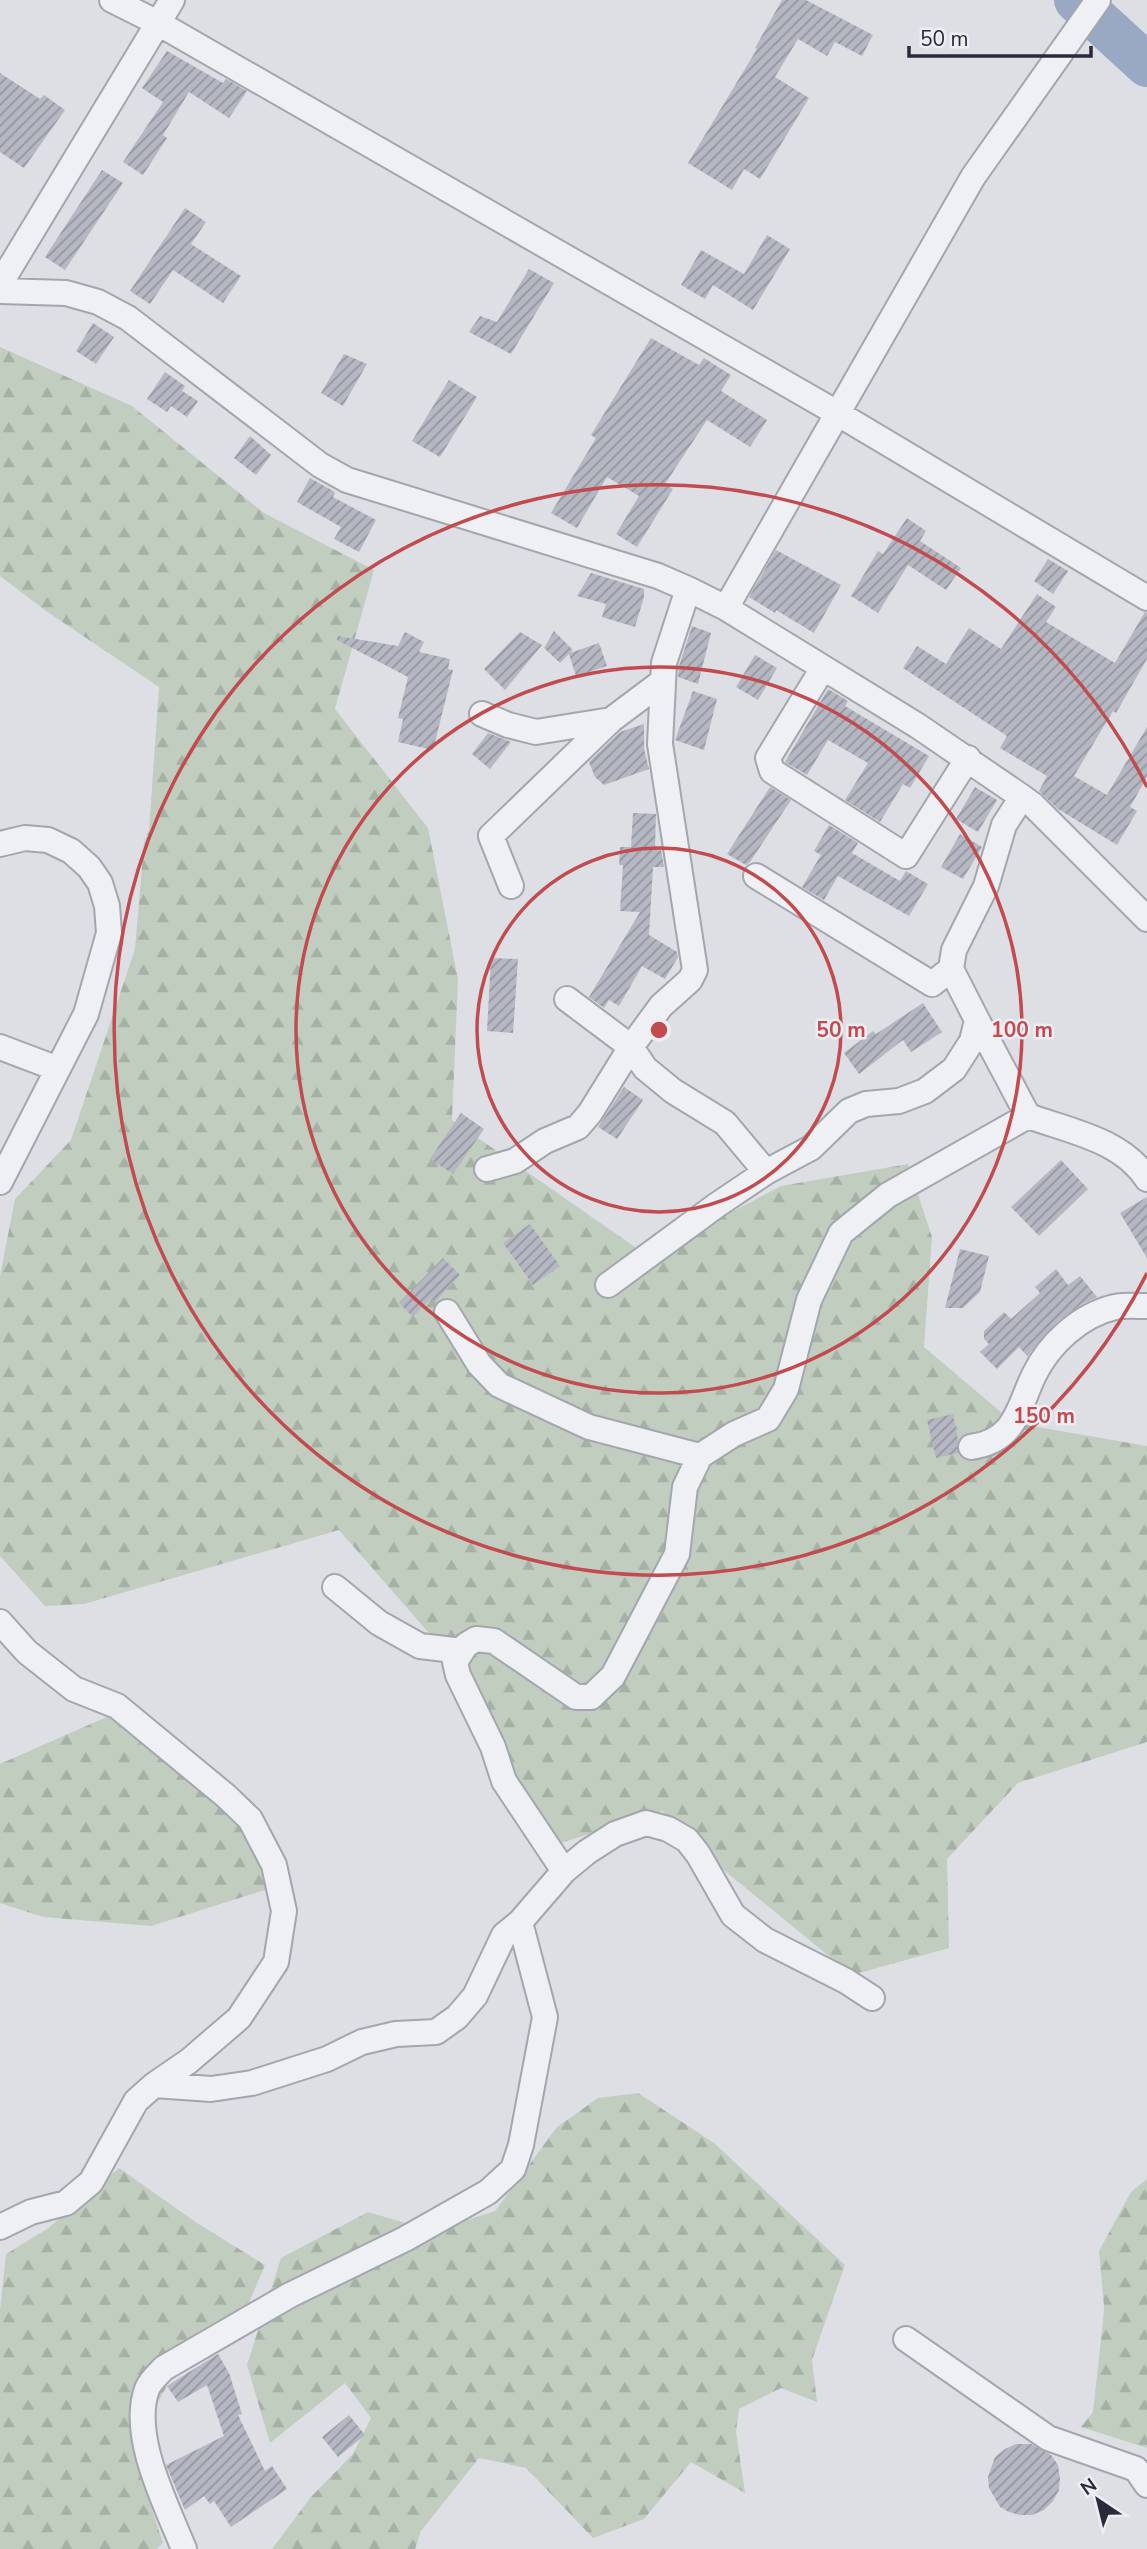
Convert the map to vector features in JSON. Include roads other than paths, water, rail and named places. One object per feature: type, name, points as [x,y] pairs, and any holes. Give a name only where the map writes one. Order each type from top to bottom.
[{"type":"street","points":[[113,0],[158,23],[837,412],[1147,598]]},
{"type":"street","points":[[0,284],[172,0]]},
{"type":"street","points":[[726,608],[973,177],[1098,0]]},
{"type":"street","points":[[0,291],[66,293],[108,307],[128,318],[320,465],[347,480],[658,576],[726,608],[968,758],[1033,805],[1147,919]]},
{"type":"street","points":[[487,1170],[515,1161],[545,1141],[578,1127],[590,1113],[631,1046],[661,1006],[690,980],[695,970],[660,744],[664,663],[688,589]]},
{"type":"street","points":[[823,668],[768,758],[772,771],[906,856],[968,758]]},
{"type":"street","points":[[511,886],[491,836],[611,720],[663,681]]},
{"type":"street","points":[[482,714],[508,725],[536,732],[611,720]]},
{"type":"street","points":[[1022,797],[1004,825],[986,886],[954,950],[951,969],[1028,1116],[1112,1145],[1142,1171],[1147,1179]]},
{"type":"street","points":[[0,844],[25,838],[48,840],[71,851],[89,867],[100,883],[107,906],[109,933],[86,1014],[0,1182]]},
{"type":"street","points":[[756,876],[932,984],[951,969]]},
{"type":"street","points":[[567,999],[631,1046],[645,1068],[673,1091],[725,1123],[766,1172]]},
{"type":"street","points":[[608,1285],[717,1205],[766,1172],[811,1148],[849,1111],[866,1104],[899,1101],[925,1091],[954,1069],[972,1041],[978,1020]]},
{"type":"street","points":[[0,1047],[58,1069]]},
{"type":"street","points":[[564,1871],[504,1781],[493,1747],[458,1675],[455,1662],[466,1644],[477,1640],[494,1641],[576,1697],[591,1696],[613,1676],[677,1554],[685,1487],[700,1456],[734,1434],[768,1419],[786,1389],[809,1300],[841,1233],[888,1195],[1028,1116]]},
{"type":"street","points":[[971,1447],[986,1445],[1014,1423],[1035,1373],[1057,1342],[1080,1321],[1115,1307],[1147,1306]]},
{"type":"street","points":[[447,1312],[479,1364],[499,1385],[589,1427],[700,1456]]},
{"type":"street","points":[[335,1587],[379,1623],[420,1646],[462,1651]]},
{"type":"street","points":[[0,1622],[27,1652],[74,1689],[117,1706],[250,1819],[274,1865],[284,1911],[276,1962],[239,2018],[190,2061],[154,2085],[136,2101],[91,2182],[66,2203],[31,2212],[0,2227]]},
{"type":"street","points":[[154,2085],[211,2089],[252,2083],[327,2060],[362,2042],[396,2034],[436,2032],[457,2017],[475,1996],[504,1935],[520,1922],[564,1871],[615,1834],[646,1823],[668,1829],[687,1840],[733,1915],[765,1940],[846,1981],[872,1998]]},
{"type":"street","points":[[184,2549],[159,2487],[143,2435],[141,2411],[148,2386],[164,2368],[290,2295],[405,2239],[488,2192],[513,2169],[521,2145],[545,2017],[520,1922]]},
{"type":"street","points":[[906,2339],[1048,2438],[1136,2469],[1147,2485]]},
{"type":"waterway","points":[[1076,0],[1147,65]]}]
